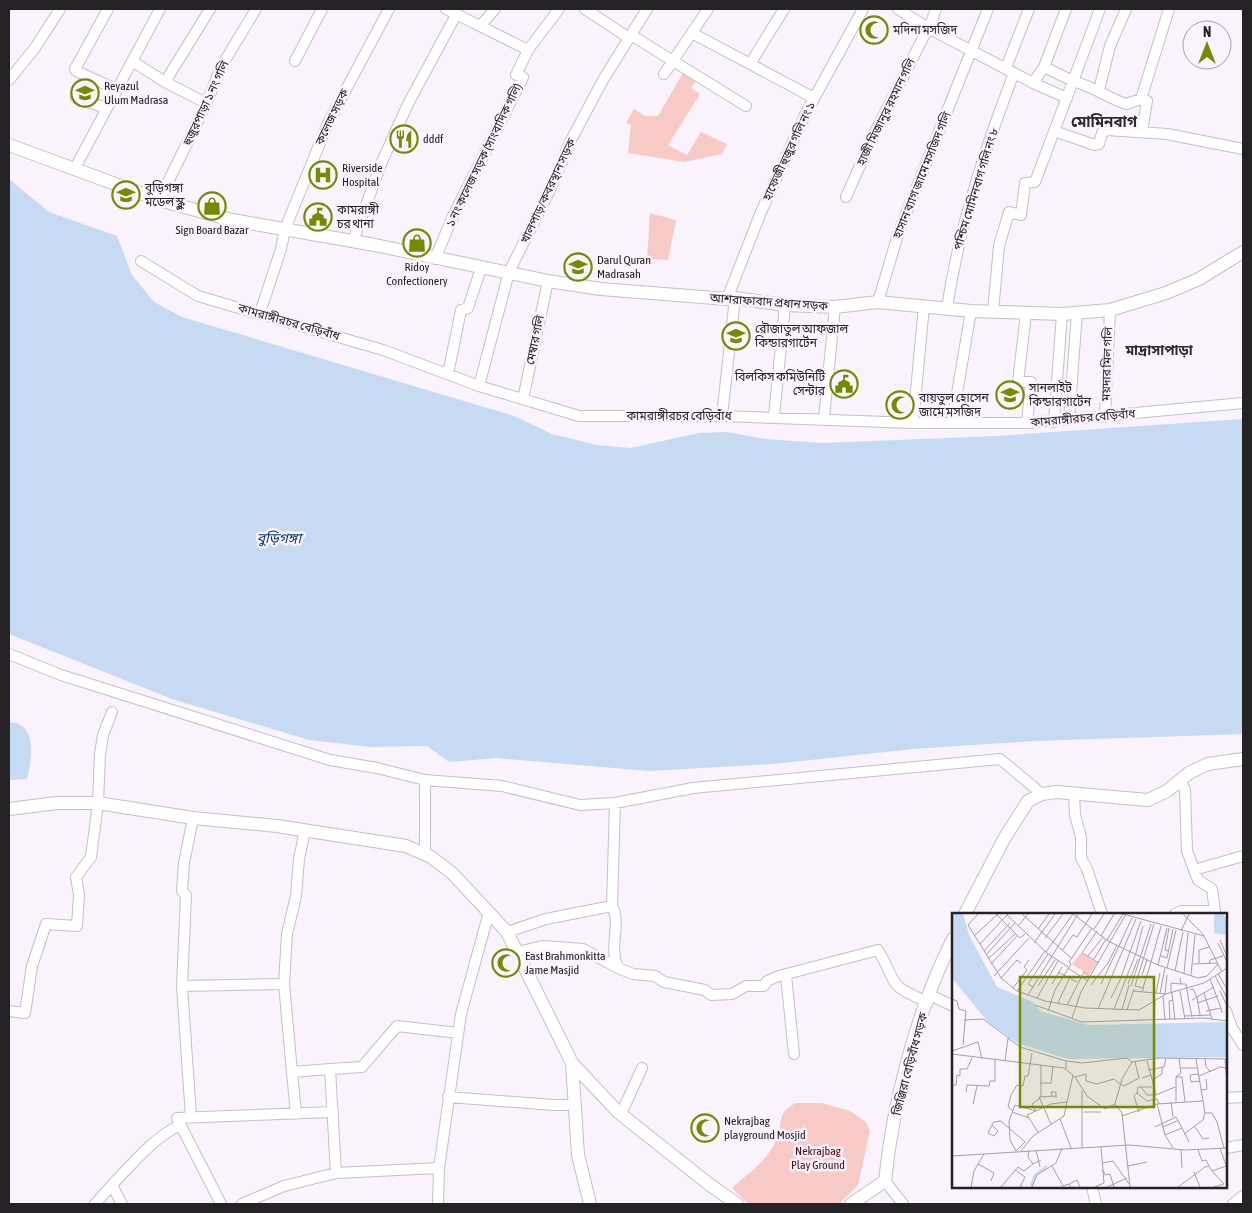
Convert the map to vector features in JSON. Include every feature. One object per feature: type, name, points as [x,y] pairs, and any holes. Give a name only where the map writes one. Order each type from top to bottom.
[{"type":"street","points":[[9,80],[35,48],[60,9]]},
{"type":"street","points":[[108,9],[75,68],[76,71],[116,88]]},
{"type":"street","points":[[75,168],[116,88],[126,76],[160,9]]},
{"type":"street","points":[[165,82],[210,9]]},
{"type":"street","name":"হুজুরপাড়া ১ নং গলি","points":[[159,200],[206,103],[221,67],[256,9]]},
{"type":"street","points":[[295,61],[322,9]]},
{"type":"street","name":"কলেজ সড়ক","points":[[260,313],[281,249],[285,229],[328,123],[389,9]]},
{"type":"street","points":[[446,9],[528,50]]},
{"type":"street","points":[[481,25],[494,9]]},
{"type":"street","name":"১ নং কলেজ সড়ক (সাংবাদিক গলি)","points":[[435,258],[473,175],[523,77],[516,75],[528,50],[559,9]]},
{"type":"street","points":[[585,9],[675,61],[746,106]]},
{"type":"street","name":"খালপাড়/কবরস্থান সড়ক","points":[[479,386],[509,272],[549,192],[570,142],[647,9]]},
{"type":"street","points":[[664,74],[675,61],[708,9]]},
{"type":"street","points":[[755,67],[784,9]]},
{"type":"street","name":"হাফেজী হুজুর গলি নং ১","points":[[722,416],[731,299],[761,212],[814,98],[863,9]]},
{"type":"street","points":[[898,9],[928,28],[1067,98]]},
{"type":"street","name":"হাজী মিজানুর রহমান গলি","points":[[846,197],[874,134],[936,9]]},
{"type":"street","name":"হাসান ব্যাগ জামে মসজিদ গলি","points":[[878,302],[899,231],[988,9]]},
{"type":"street","name":"পশ্চিম মোমিনবাগ গলি নং ৮","points":[[947,308],[953,267],[979,170],[1029,9]]},
{"type":"street","points":[[1034,83],[1044,67],[1066,9]]},
{"type":"street","points":[[993,311],[1000,246],[1009,212],[1021,215],[1025,183],[1034,182],[1100,9]]},
{"type":"street","points":[[1099,90],[1110,46],[1126,9]]},
{"type":"street","points":[[1141,98],[1169,9]]},
{"type":"street","points":[[353,241],[381,164],[408,104],[456,15]]},
{"type":"street","points":[[689,40],[755,67],[814,98]]},
{"type":"street","points":[[132,61],[165,82],[206,103]]},
{"type":"street","points":[[1044,67],[1073,81],[1099,90],[1113,100],[1126,104],[1141,98],[1147,101],[1142,132]]},
{"type":"street","points":[[76,98],[106,108]]},
{"type":"street","points":[[1054,131],[1095,145],[1099,144],[1102,133],[1107,130],[1167,134],[1243,149]]},
{"type":"street","name":"আশরাফাবাদ প্রধান সড়ক","points":[[9,144],[159,200],[232,220],[375,245],[548,281],[602,289],[785,305],[835,307],[878,302],[971,311],[1062,314],[1110,310],[1166,293],[1199,279],[1243,252]]},
{"type":"street","name":"কামরাঙ্গীরচর বেড়িবাঁধ","points":[[141,261],[198,296],[383,350],[479,386],[579,416],[722,416],[824,418],[913,423],[1027,423],[1243,403]]},
{"type":"street","points":[[448,374],[461,310],[468,308],[481,268]]},
{"type":"street","name":"মেম্বার গলি","points":[[523,399],[548,281]]},
{"type":"street","points":[[774,417],[785,305]]},
{"type":"street","points":[[913,423],[924,306]]},
{"type":"street","points":[[824,418],[835,307]]},
{"type":"street","name":"ময়দার মিল গলি","points":[[1105,417],[1110,310]]},
{"type":"street","points":[[952,423],[971,311]]},
{"type":"street","points":[[1069,420],[1077,312]]},
{"type":"street","points":[[1026,313],[1018,382],[1031,382],[1027,423]]},
{"type":"street","points":[[1054,422],[1062,314]]},
{"type":"street","points":[[9,654],[61,675],[322,757],[425,780],[502,786],[580,805],[615,803],[693,788],[1000,759],[1042,794]]},
{"type":"street","points":[[9,1011],[25,1013],[32,966],[46,924],[78,926],[76,877],[91,857],[98,803],[97,786],[103,735],[112,712]]},
{"type":"street","points":[[967,913],[1028,800],[1042,794],[1074,793],[1148,800],[1167,791],[1188,772],[1208,764],[1243,758]]},
{"type":"street","points":[[425,780],[425,854]]},
{"type":"street","points":[[1177,913],[1181,911],[1215,912],[1212,889],[1200,883],[1188,851],[1185,790],[1180,780]]},
{"type":"street","points":[[1074,793],[1075,815],[1081,837],[1082,858],[1102,913]]},
{"type":"street","points":[[9,809],[57,803],[98,803],[193,818],[305,830],[406,846],[425,854],[452,873],[507,932],[572,1063],[621,1114],[710,1186],[737,1204]]},
{"type":"street","points":[[615,803],[612,906],[615,911],[616,924],[614,957],[618,968]]},
{"type":"street","points":[[192,1117],[182,986],[186,895],[182,891],[184,863],[193,818]]},
{"type":"street","points":[[296,1114],[284,984],[286,934],[296,896],[299,859],[305,830]]},
{"type":"street","points":[[1194,870],[1243,856]]},
{"type":"street","points":[[507,932],[546,920],[612,906]]},
{"type":"street","points":[[438,1204],[439,1168],[458,1033],[489,912]]},
{"type":"street","name":"জিঞ্জিরা বেড়িবাঁধ সড়ক","points":[[880,1185],[917,1033],[952,941]]},
{"type":"street","points":[[518,952],[542,946],[584,949],[633,974],[655,976],[664,982],[705,990],[715,995],[732,994],[746,986],[764,986],[767,981],[878,950],[894,985],[901,990],[952,1006]]},
{"type":"street","points":[[786,975],[794,1054]]},
{"type":"street","points":[[182,986],[284,984]]},
{"type":"street","points":[[292,1072],[362,1067],[397,1026],[458,1033]]},
{"type":"street","points":[[1229,1028],[1243,1045]]},
{"type":"street","points":[[572,1063],[573,1105],[578,1155],[590,1204]]},
{"type":"street","points":[[621,1114],[642,1068]]},
{"type":"street","points":[[330,1070],[336,1173]]},
{"type":"street","points":[[448,1097],[573,1105]]},
{"type":"street","points":[[1227,1098],[1243,1097]]},
{"type":"street","points":[[221,1204],[177,1118],[333,1112]]},
{"type":"street","points":[[95,1204],[147,1146],[160,1135],[180,1125]]},
{"type":"street","points":[[1227,1148],[1243,1145]]},
{"type":"street","points":[[242,1204],[284,1186],[336,1173],[439,1168]]},
{"type":"street","points":[[112,1185],[122,1204]]},
{"type":"street","points":[[851,1204],[880,1185],[904,1204]]},
{"type":"street","points":[[1092,1188],[1096,1204]]},
{"type":"street","points":[[1233,1204],[1243,1196]]},
{"type":"green space","points":[[684,71],[698,78],[691,88],[700,94],[668,145],[687,155],[701,132],[727,144],[722,154],[684,162],[628,153],[631,125],[626,123],[634,109],[645,116],[658,116]]},
{"type":"green space","points":[[650,213],[676,220],[668,260],[647,259]]},
{"type":"green space","name":"Nekrajbag Play Ground","points":[[796,1103],[822,1103],[850,1111],[866,1122],[870,1131],[858,1185],[839,1204],[748,1204],[732,1188],[758,1166],[769,1153],[777,1138],[783,1114]]},
{"type":"water","name":"বুড়িগঙ্গা","points":[[9,179],[49,212],[117,236],[132,275],[154,302],[182,317],[514,416],[552,434],[597,445],[631,448],[699,433],[727,432],[765,439],[823,443],[996,436],[1243,419],[1243,734],[1035,741],[913,749],[773,764],[649,771],[496,758],[449,762],[427,746],[371,747],[309,740],[172,699],[9,634]]},
{"type":"water","points":[[9,722],[18,724],[29,735],[31,752],[27,779],[9,780]]},
{"type":"place","name":"মদিনা মসজিদ","points":[[874,30]]},
{"type":"place","name":"Reyazul Ulum Madrasa","points":[[85,93]]},
{"type":"place","name":"dddf","points":[[404,139]]},
{"type":"place","name":"Riverside Hospital","points":[[323,175]]},
{"type":"place","name":"বুড়িগঙ্গা মডেল স্কুল","points":[[126,195]]},
{"type":"place","name":"Sign Board Bazar","points":[[212,206]]},
{"type":"place","name":"কামরাঙ্গী চর থানা","points":[[318,217]]},
{"type":"place","name":"Ridoy Confectionery","points":[[417,243]]},
{"type":"place","name":"Darul Quran Madrasah","points":[[578,267]]},
{"type":"place","name":"রৌজাতুল আফজাল কিন্ডারগার্টেন","points":[[736,336]]},
{"type":"place","name":"বিলকিস কমিউনিটি সেন্টার","points":[[844,384]]},
{"type":"place","name":"সানলাইট কিন্ডারগার্টেন","points":[[1010,395]]},
{"type":"place","name":"বায়তুল হোসেন জামে মসজিদ","points":[[900,405]]},
{"type":"place","name":"East Brahmonkitta Jame Masjid","points":[[506,963]]},
{"type":"place","name":"Nekrajbag playground Mosjid","points":[[705,1128]]},
{"type":"district","name":"মোমিনবাগ","points":[[1104,122]]},
{"type":"district","name":"মাদ্রাসাপাড়া","points":[[1159,350]]}]
